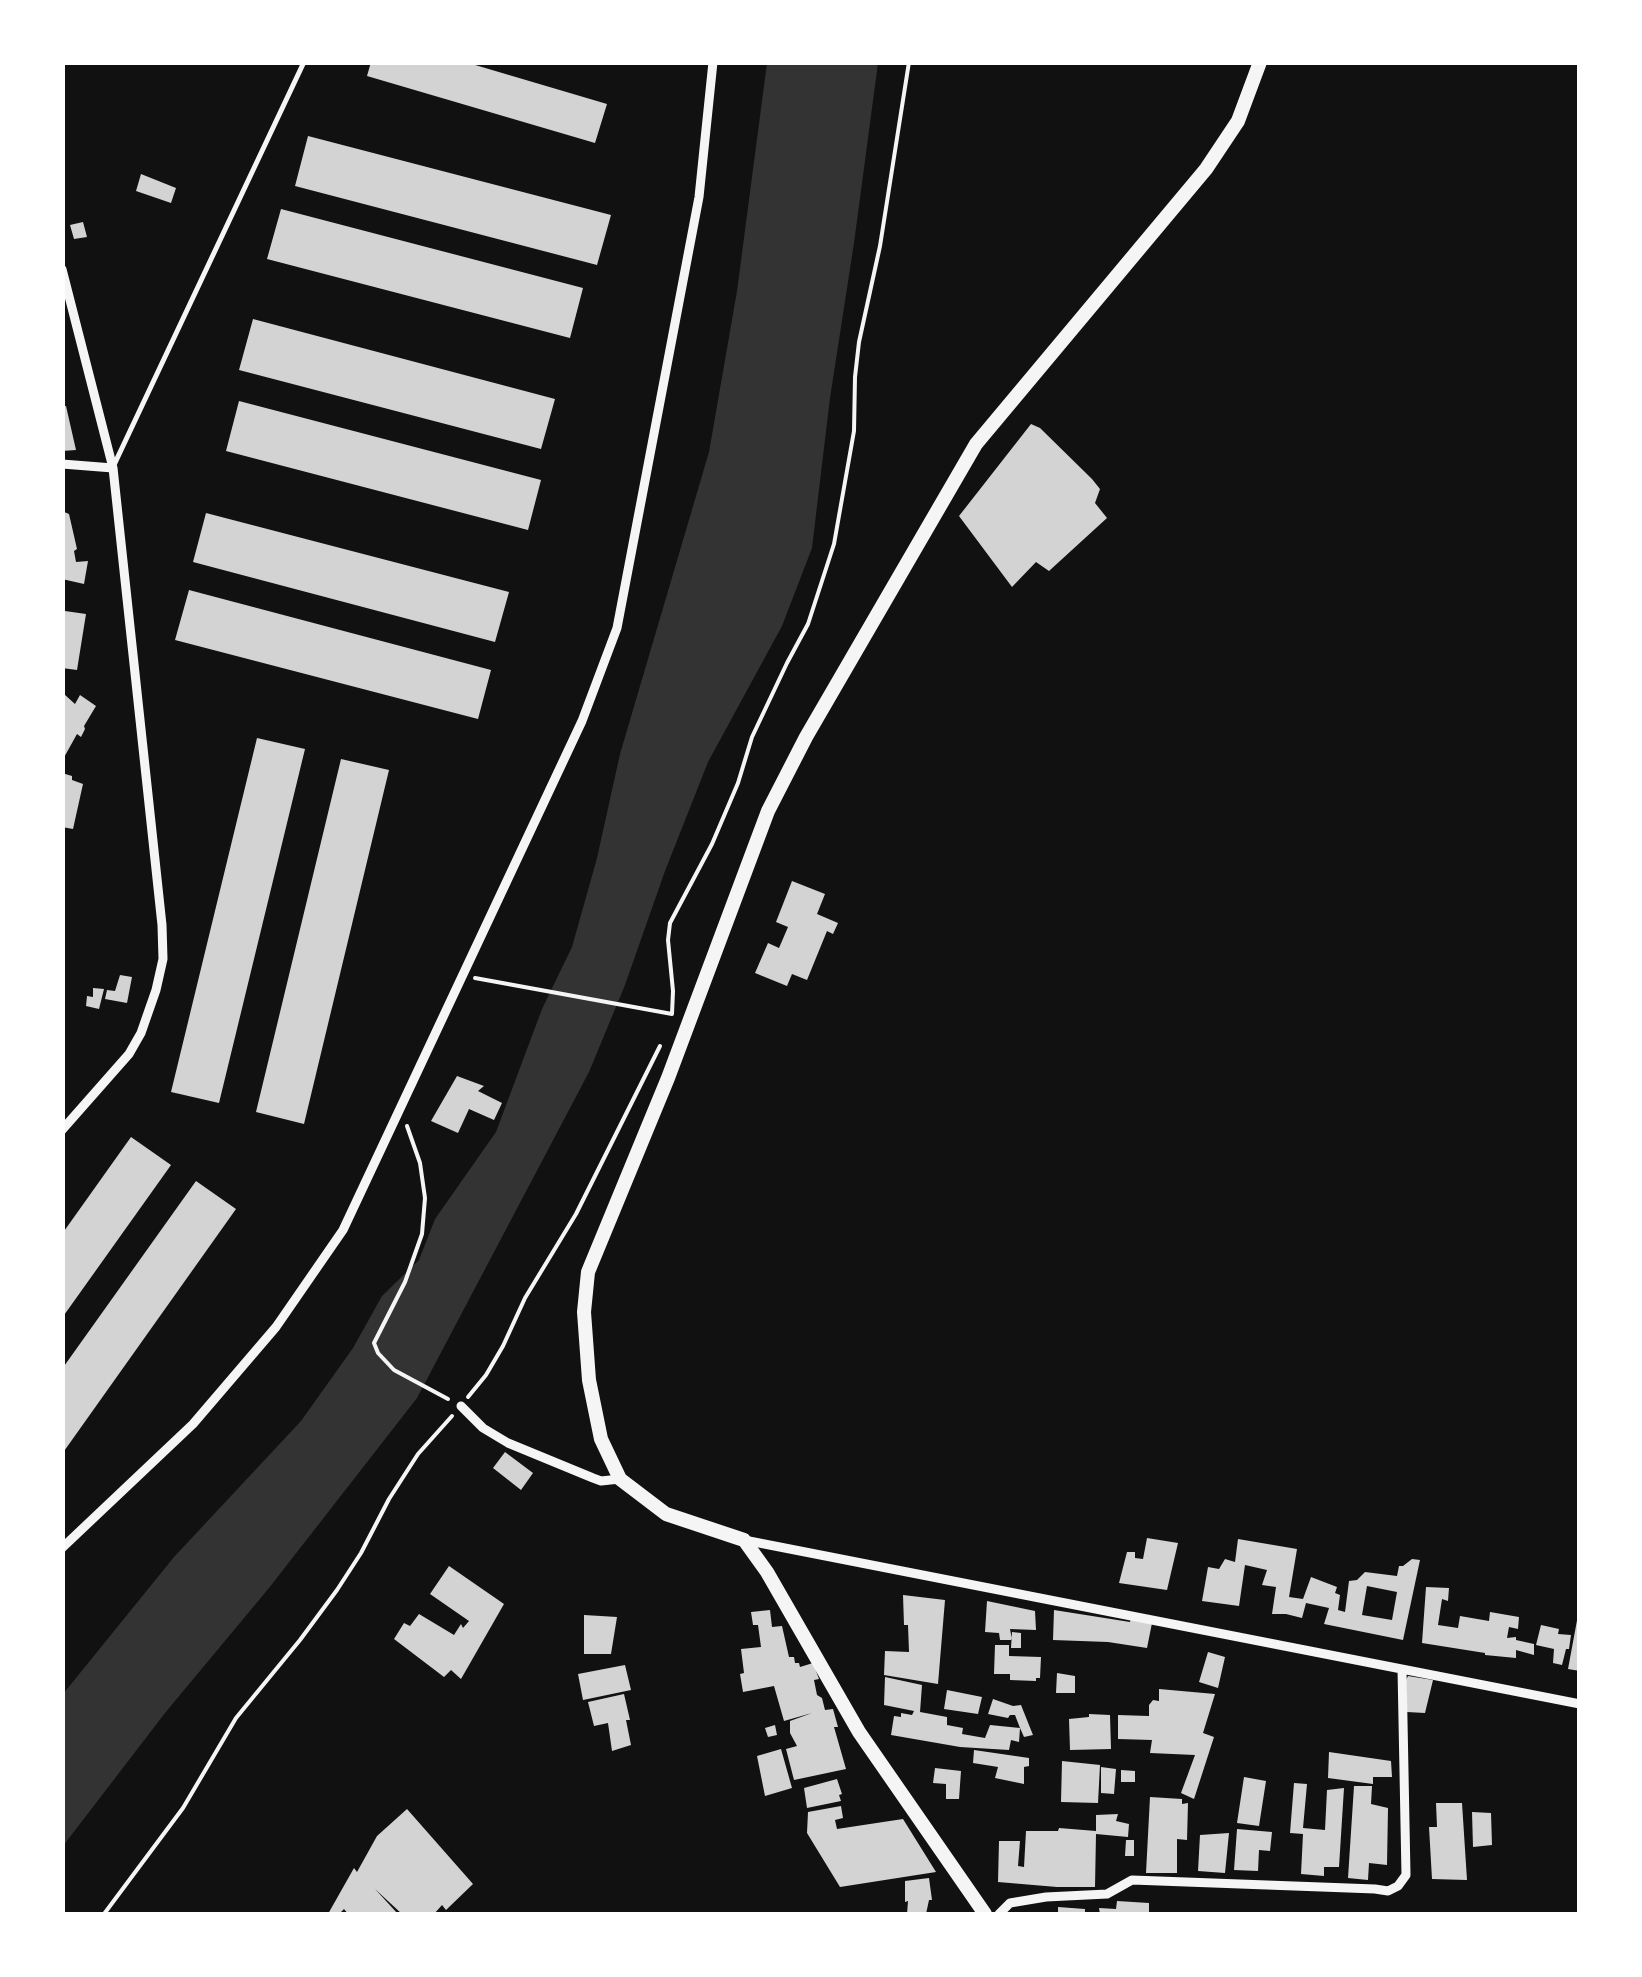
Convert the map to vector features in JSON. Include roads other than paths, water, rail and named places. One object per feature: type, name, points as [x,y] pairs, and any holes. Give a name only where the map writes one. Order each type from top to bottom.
[{"type":"main road","points":[[984,1914],[859,1732],[767,1572],[744,1540],[666,1514],[620,1478],[601,1439],[588,1380],[584,1312],[588,1272],[668,1078],[768,811],[806,736],[976,444],[1206,169],[1238,121],[1260,62]]},
{"type":"street","points":[[62,1548],[193,1424],[276,1327],[343,1230],[582,722],[617,628],[699,197],[713,62]]},
{"type":"street","points":[[62,269],[113,468],[163,959],[141,1033],[129,1054],[62,1130]]},
{"type":"street","points":[[62,464],[113,468]]},
{"type":"street","points":[[460,1406],[483,1428],[508,1443],[593,1478],[620,1478]]},
{"type":"street","points":[[744,1540],[1580,1704]]},
{"type":"street","points":[[999,1914],[1010,1903],[1046,1896],[1107,1894],[1132,1880],[1375,1888],[1388,1892],[1398,1886],[1406,1875],[1402,1669]]},
{"type":"lane","points":[[113,468],[304,62]]}]
